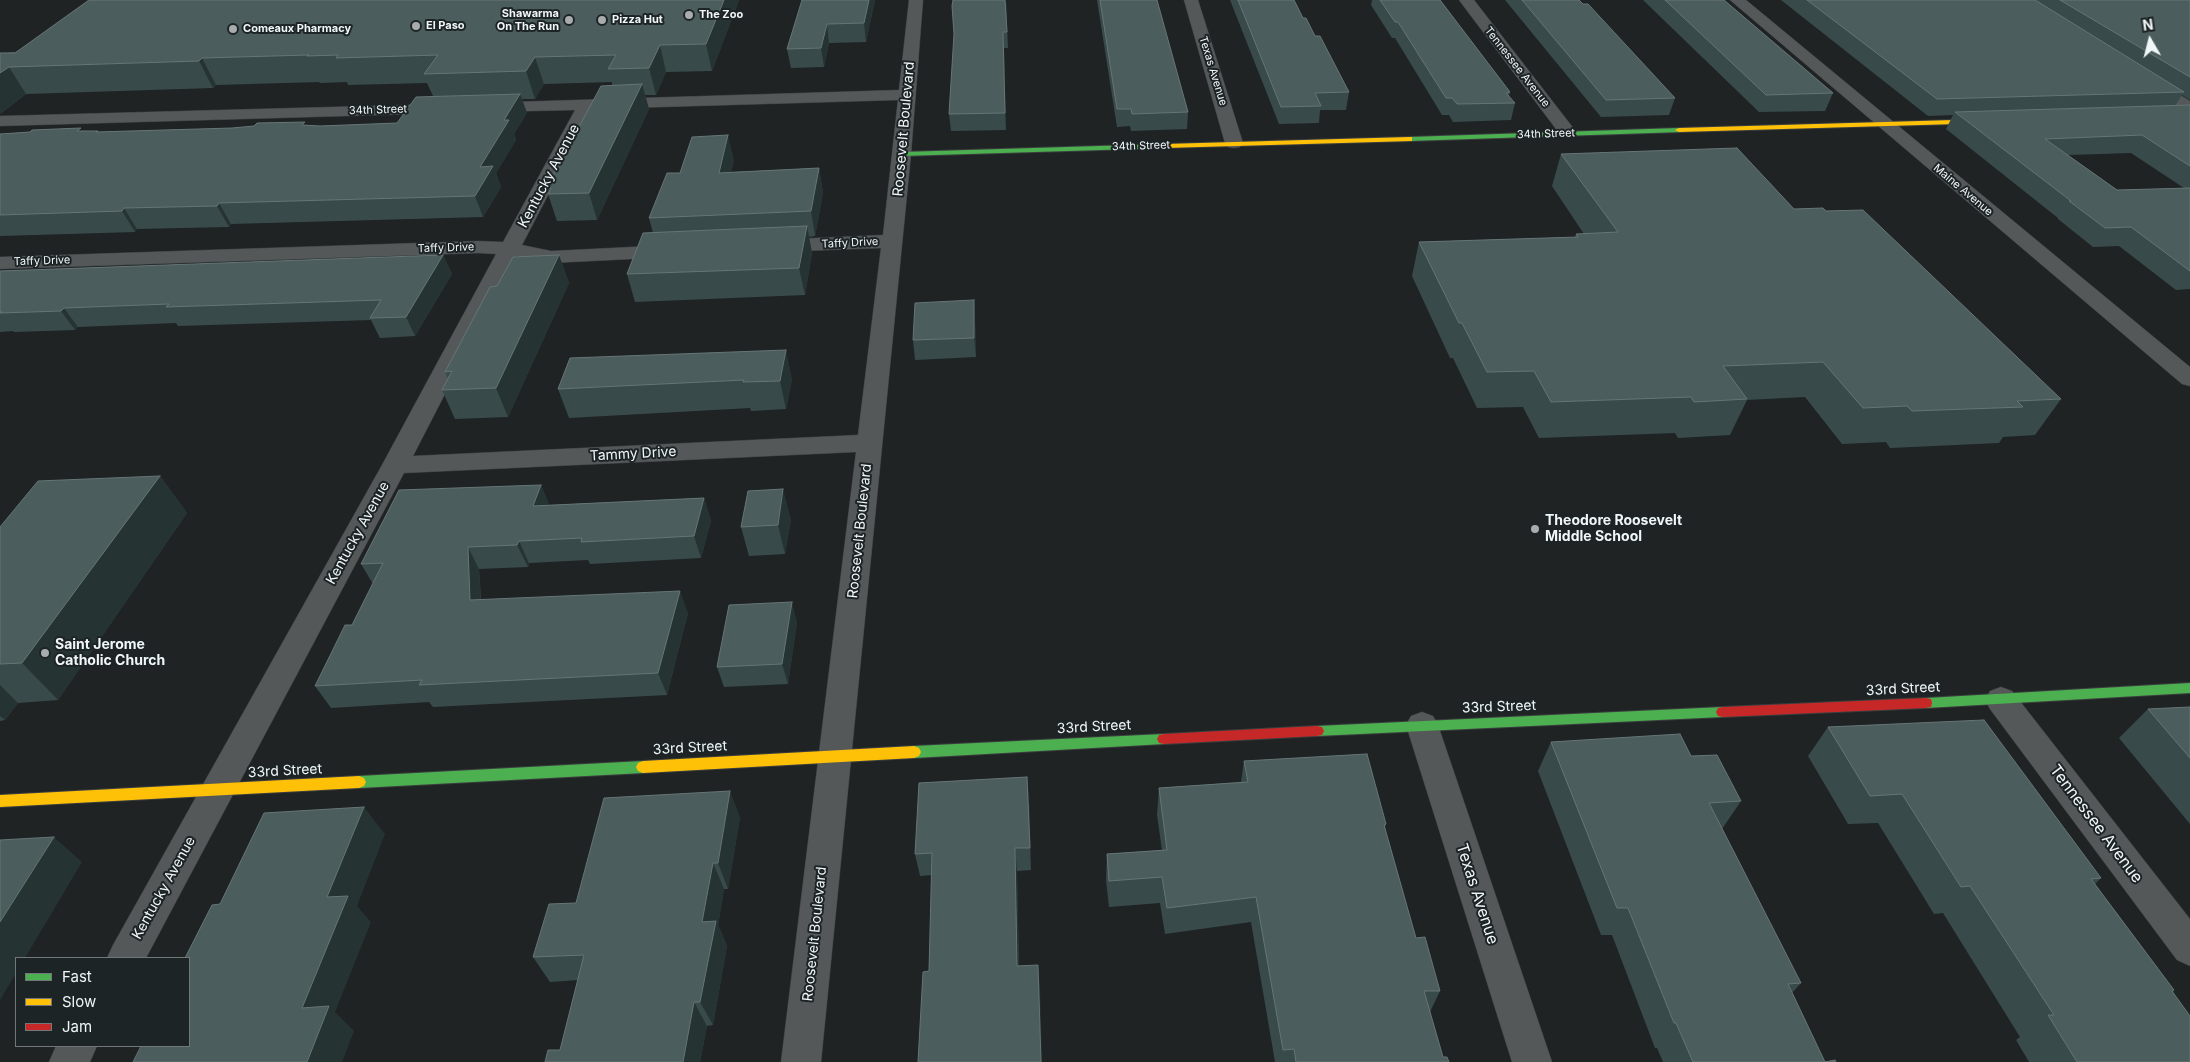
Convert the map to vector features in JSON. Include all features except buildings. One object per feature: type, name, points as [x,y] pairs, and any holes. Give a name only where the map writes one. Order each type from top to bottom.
[{"type":"street","name":"Roosevelt Boulevard","points":[[801,1062],[902,154],[916,0]]},
{"type":"street","name":"Texas Avenue","points":[[1191,0],[1234,143]]},
{"type":"street","name":"Tennessee Avenue","points":[[1466,0],[1568,133]]},
{"type":"street","name":"Maine Avenue","points":[[1737,0],[2190,379]]},
{"type":"street","points":[[2131,72],[2187,113]]},
{"type":"street","name":"34th Street","points":[[0,121],[907,95]]},
{"type":"street","name":"Kentucky Avenue","points":[[127,957],[395,465],[586,105]]},
{"type":"street","name":"34th Street","points":[[902,154],[2002,120]]},
{"type":"street","name":"Taffy Drive","points":[[756,247],[892,241]]},
{"type":"street","name":"Taffy Drive","points":[[0,263],[468,248],[511,249],[551,257],[688,250]]},
{"type":"street","name":"Tammy Drive","points":[[395,465],[870,443]]},
{"type":"street","name":"33rd Street","points":[[0,801],[1422,725],[2002,700],[2190,688]]},
{"type":"street","name":"Tennessee Avenue","points":[[2002,700],[2190,948]]},
{"type":"street","name":"Texas Avenue","points":[[1422,725],[1532,1062]]},
{"type":"street","points":[[68,1062],[77,1047]]},
{"type":"traffic: fast","points":[[1409,139],[1679,130]]},
{"type":"traffic: fast","points":[[902,154],[1165,146]]},
{"type":"traffic: fast","points":[[1926,703],[2190,688]]},
{"type":"traffic: fast","points":[[1317,731],[1723,712]]},
{"type":"traffic: fast","points":[[914,752],[1164,739]]},
{"type":"traffic: fast","points":[[359,782],[643,767]]},
{"type":"traffic: slow","points":[[1679,130],[1988,121]]},
{"type":"traffic: slow","points":[[1165,146],[1409,139]]},
{"type":"traffic: slow","points":[[643,767],[914,752]]},
{"type":"traffic: slow","points":[[0,801],[359,782]]},
{"type":"traffic: jam","points":[[1723,712],[1926,703]]},
{"type":"traffic: jam","points":[[1164,739],[1317,731]]},
{"type":"place","name":"The Zoo","points":[[689,15]]},
{"type":"place","name":"Shawarma On The Run","points":[[569,20]]},
{"type":"place","name":"Pizza Hut","points":[[602,20]]},
{"type":"place","name":"El Paso","points":[[416,26]]},
{"type":"place","name":"Comeaux Pharmacy","points":[[233,29]]},
{"type":"place","name":"Theodore Roosevelt Middle School","points":[[1535,529]]},
{"type":"place","name":"Saint Jerome Catholic Church","points":[[45,653]]}]
